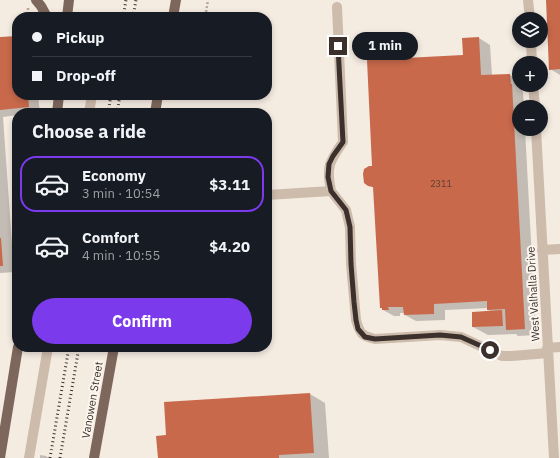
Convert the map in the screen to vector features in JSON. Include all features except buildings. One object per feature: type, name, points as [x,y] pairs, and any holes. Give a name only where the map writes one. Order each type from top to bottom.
[{"type":"main road","points":[[36,0],[44,12]]},
{"type":"main road","points":[[68,12],[69,0]]},
{"type":"main road","points":[[173,12],[176,0]]},
{"type":"main road","points":[[0,458],[17,352]]},
{"type":"main road","name":"Vanowen Street","points":[[94,458],[113,352]]},
{"type":"street","points":[[528,0],[529,12]]},
{"type":"street","points":[[337,7],[343,142],[329,164],[328,177],[331,191],[346,210],[350,227],[351,264],[358,329],[365,337],[375,339],[440,335],[461,337],[502,356],[548,351],[560,347]]},
{"type":"street","name":"West Valhalla Drive","points":[[536,136],[554,458]]},
{"type":"street","points":[[272,195],[331,191]]},
{"type":"street","points":[[542,250],[560,249]]},
{"type":"street","points":[[29,458],[47,352]]},
{"type":"path","points":[[206,12],[208,0]]},
{"type":"path","points":[[28,7],[28,12]]},
{"type":"railway","points":[[124,12],[126,0]]},
{"type":"railway","points":[[134,12],[136,0]]},
{"type":"railway","points":[[109,108],[110,100]]},
{"type":"railway","points":[[118,108],[119,100]]},
{"type":"railway","points":[[50,458],[68,352]]},
{"type":"railway","points":[[60,458],[78,352]]},
{"type":"route","points":[[338,46],[343,142],[329,164],[328,177],[331,191],[346,210],[350,227],[351,264],[358,329],[365,337],[375,339],[440,335],[461,337],[490,350]]}]
